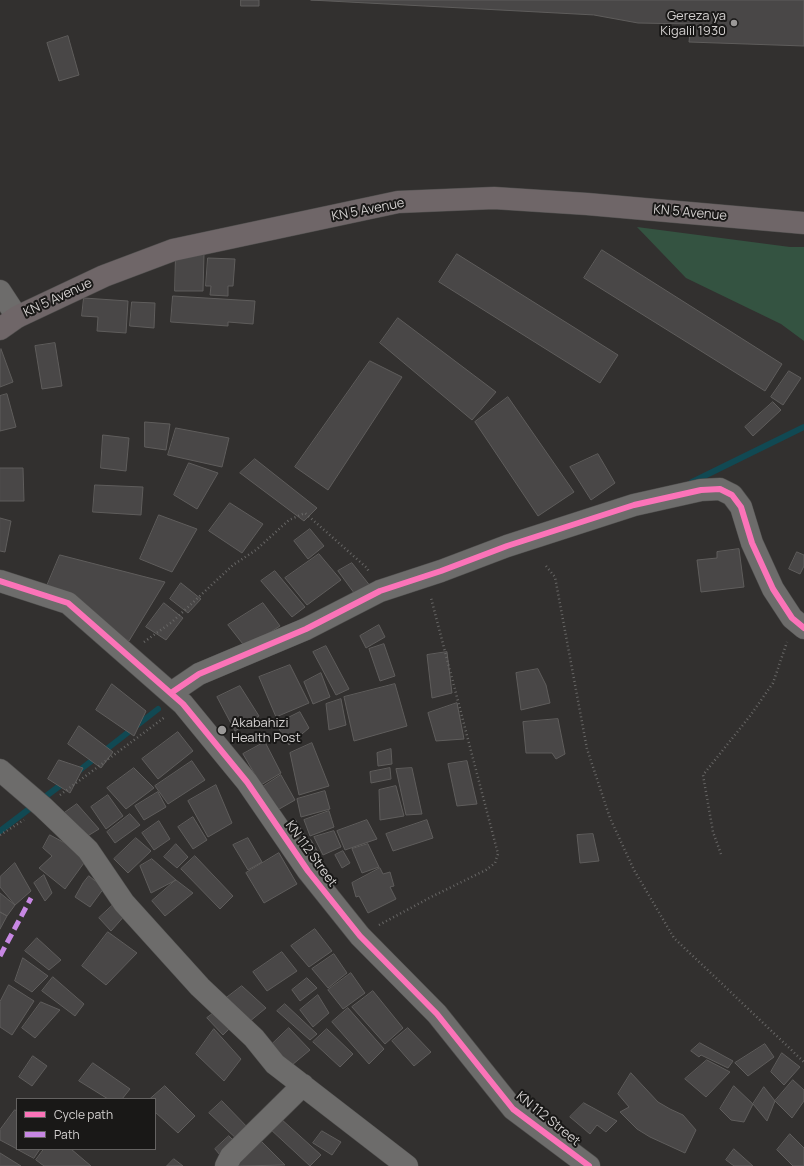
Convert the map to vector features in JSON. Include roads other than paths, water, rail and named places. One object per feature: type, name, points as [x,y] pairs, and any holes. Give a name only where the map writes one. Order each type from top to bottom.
[{"type":"main road","name":"KN 5 Avenue","points":[[9,323],[104,276],[173,250],[398,202],[494,198],[587,204],[804,223]]},
{"type":"street","points":[[0,291],[9,323]]},
{"type":"street","points":[[177,698],[199,674],[306,630],[380,591],[507,546],[634,505],[701,490],[720,489],[732,495],[741,507],[752,542],[773,589],[798,623]]},
{"type":"street","name":"KN 112 Street","points":[[0,581],[68,603],[177,698],[247,782],[308,871],[360,936],[437,1014],[513,1109],[589,1166]]},
{"type":"street","points":[[0,770],[43,807],[88,850],[124,903],[200,987],[254,1038],[275,1064],[408,1166]]},
{"type":"street","points":[[226,1166],[231,1156],[303,1085]]},
{"type":"waterway","points":[[692,482],[804,427]]},
{"type":"waterway","points":[[76,773],[158,709]]},
{"type":"waterway","points":[[0,831],[66,781]]},
{"type":"place","name":"Gereza ya KigaliI 1930","points":[[734,23]]},
{"type":"place","name":"Akabahizi Health Post","points":[[222,730]]}]
